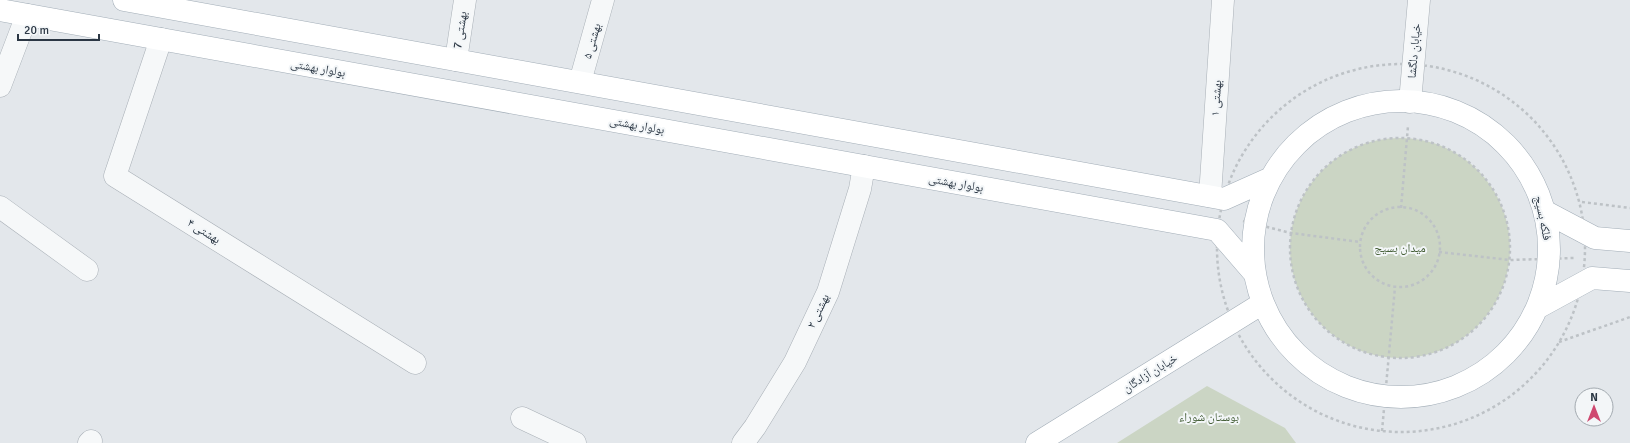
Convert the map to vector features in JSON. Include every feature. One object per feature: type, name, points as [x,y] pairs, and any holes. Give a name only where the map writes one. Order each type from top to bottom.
[{"type":"main road","points":[[129,0],[580,82],[1219,211],[1271,178]]},
{"type":"main road","name":"بولوار بهشتی","points":[[0,10],[864,166],[1219,211]]},
{"type":"main road","name":"فلکه بسیج","points":[[1410,102],[1428,104],[1452,110],[1480,124],[1495,135],[1520,161],[1538,193],[1544,211],[1549,243],[1549,259],[1547,275],[1537,308],[1519,338],[1495,363],[1466,381],[1433,392],[1416,395],[1386,395],[1347,386],[1317,370],[1299,355],[1280,334],[1263,303],[1255,274],[1253,243],[1248,222],[1280,163],[1292,148],[1321,124],[1337,115],[1373,104],[1410,102]]},
{"type":"main road","points":[[1219,211],[1255,274]]},
{"type":"main road","points":[[1544,211],[1595,238],[1630,241]]},
{"type":"main road","points":[[1537,308],[1592,278],[1630,281]]},
{"type":"main road","name":"خیابان آزادگان","points":[[1037,443],[1263,303]]},
{"type":"street","name":"بهشتی 7","points":[[456,60],[465,0]]},
{"type":"street","name":"بهشتی ۵","points":[[580,82],[603,0]]},
{"type":"street","name":"بهشتی ۱","points":[[1219,211],[1223,0]]},
{"type":"street","name":"خیابان دلگشا","points":[[1410,102],[1419,0]]},
{"type":"street","points":[[0,86],[27,15]]},
{"type":"street","name":"بهشتی ۴","points":[[161,40],[115,176],[415,363]]},
{"type":"street","name":"بهشتی ۲","points":[[743,443],[755,427],[795,362],[828,292],[860,189],[864,166]]},
{"type":"street","points":[[0,207],[87,270]]},
{"type":"street","points":[[522,418],[575,443]]},
{"type":"path","points":[[1390,65],[1413,65],[1436,68],[1472,80],[1500,94],[1518,107],[1535,123],[1550,140],[1562,159],[1572,180],[1579,201],[1585,232],[1585,258],[1582,284],[1577,304],[1559,342],[1546,362],[1513,394],[1494,407],[1480,414],[1451,425],[1428,430],[1406,432],[1382,431],[1361,428],[1340,422],[1301,403],[1284,390],[1254,359],[1242,342],[1232,322],[1220,284],[1217,254],[1219,211],[1228,183],[1239,161],[1252,141],[1266,123],[1296,98],[1322,82],[1344,74],[1366,68],[1390,65]]},
{"type":"path","points":[[1401,208],[1410,102]]},
{"type":"path","points":[[1407,138],[1422,140],[1450,150],[1474,166],[1485,177],[1501,202],[1506,216],[1510,231],[1510,260],[1508,274],[1497,301],[1485,319],[1470,334],[1445,349],[1432,354],[1418,357],[1389,358],[1350,346],[1338,339],[1318,322],[1306,305],[1297,287],[1290,260],[1291,233],[1296,214],[1304,194],[1311,183],[1330,163],[1353,148],[1379,140],[1407,138]]},
{"type":"path","points":[[1579,201],[1630,208]]},
{"type":"path","points":[[1401,208],[1422,214],[1430,221],[1436,231],[1440,252],[1432,271],[1425,279],[1416,284],[1405,287],[1395,287],[1384,284],[1368,272],[1360,253],[1360,242],[1365,228],[1374,217],[1382,212],[1401,208]]},
{"type":"path","points":[[1248,222],[1291,233],[1360,242]]},
{"type":"path","points":[[1440,252],[1510,260],[1585,258]]},
{"type":"path","points":[[1382,431],[1395,287]]},
{"type":"path","points":[[1559,342],[1630,317]]},
{"type":"green space","name":"میدان بسیج","points":[[1389,138],[1411,138],[1442,146],[1461,156],[1478,170],[1492,187],[1502,206],[1510,237],[1510,259],[1502,290],[1492,309],[1478,326],[1461,340],[1442,350],[1411,358],[1389,358],[1358,350],[1348,345],[1330,333],[1315,318],[1308,309],[1298,290],[1290,259],[1290,237],[1298,206],[1303,196],[1315,178],[1330,163],[1339,156],[1358,146]]},
{"type":"green space","name":"بوستان شوراء","points":[[1207,386],[1285,428],[1296,443],[1117,443]]}]
